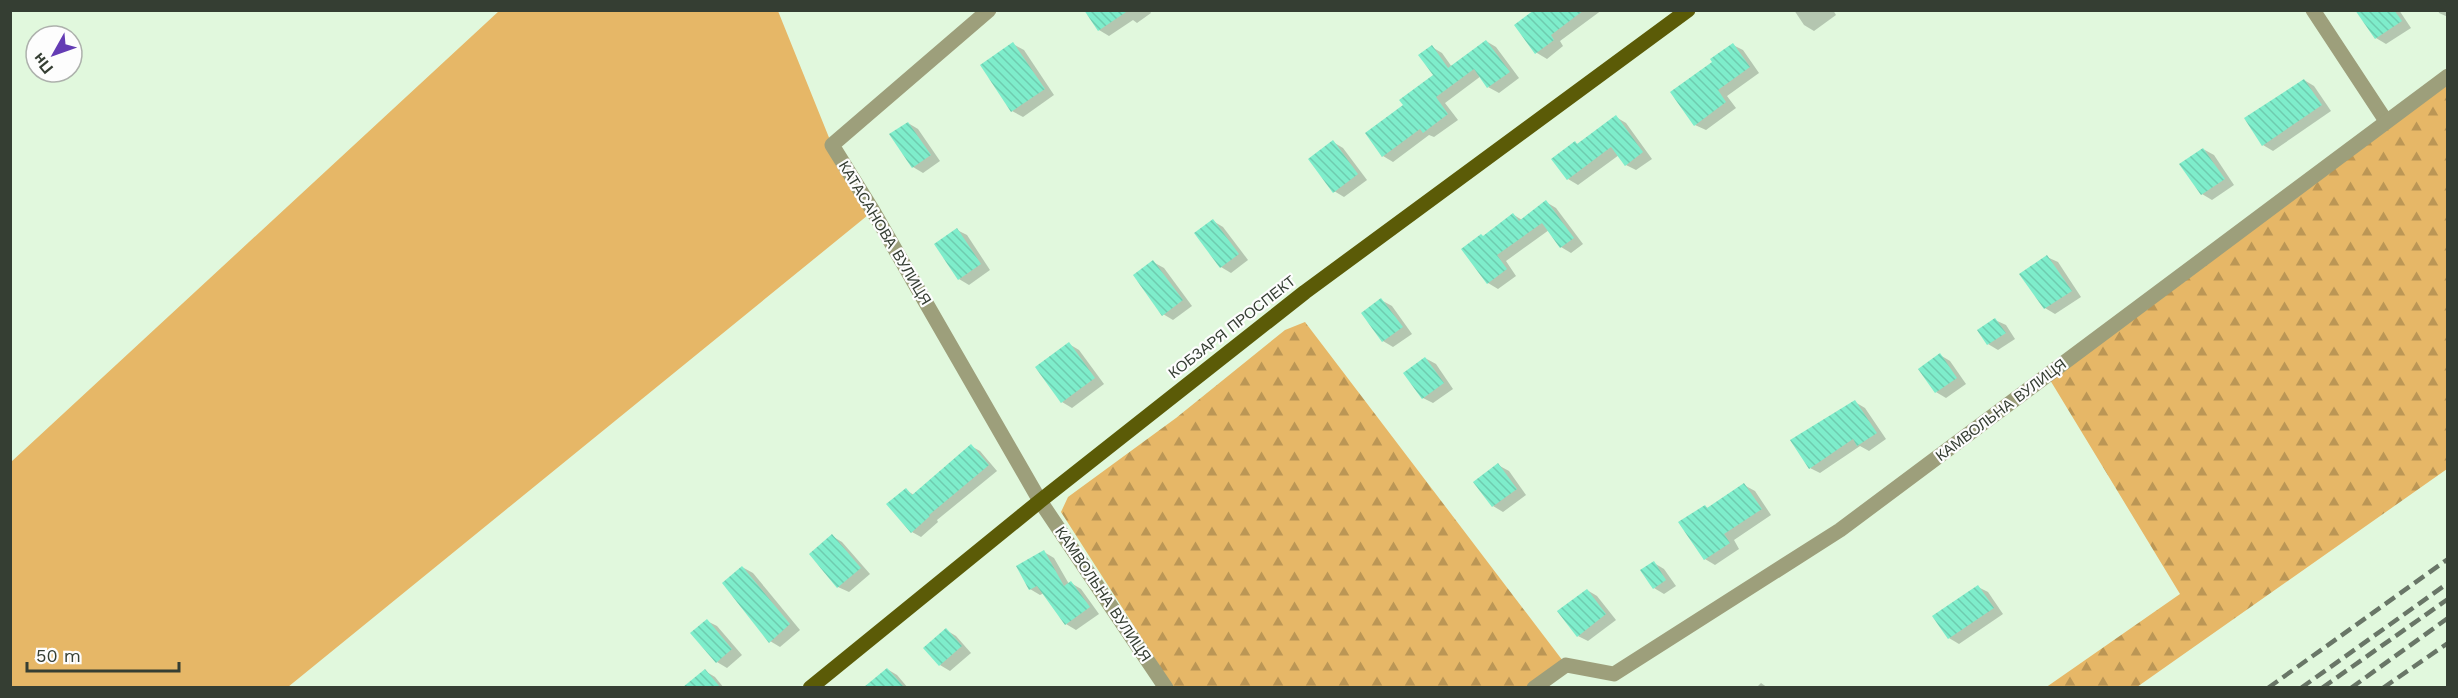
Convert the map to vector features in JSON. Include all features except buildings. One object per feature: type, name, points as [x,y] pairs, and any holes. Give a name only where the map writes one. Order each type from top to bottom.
[{"type":"main road","name":"КОБЗАРЯ ПРОСПЕКТ","points":[[810,687],[1040,501],[1305,292],[1689,10]]},
{"type":"street","name":"КАТАСАНОВА ВУЛИЦЯ","points":[[989,10],[832,146],[873,211],[1040,501]]},
{"type":"street","points":[[2313,10],[2386,122]]},
{"type":"street","name":"КАМВОЛЬНА ВУЛИЦЯ","points":[[1534,687],[1566,665],[1614,674],[1840,530],[2448,76]]},
{"type":"street","name":"КАМВОЛЬНА ВУЛИЦЯ","points":[[1040,501],[1166,687]]},
{"type":"green space","points":[[499,11],[778,11],[832,145],[873,211],[288,687],[11,688],[11,462]]},
{"type":"green space","points":[[2447,76],[2447,469],[2137,687],[2045,688],[2180,594],[2047,375]]},
{"type":"green space","points":[[1305,322],[1566,665],[1534,687],[1173,687],[1061,512],[1068,497],[1176,418],[1285,330]]},
{"type":"railway","points":[[2268,688],[2448,559]]},
{"type":"railway","points":[[2301,688],[2448,583]]},
{"type":"railway","points":[[2322,688],[2448,599]]},
{"type":"railway","points":[[2351,688],[2448,618]]},
{"type":"railway","points":[[2383,688],[2448,643]]}]
